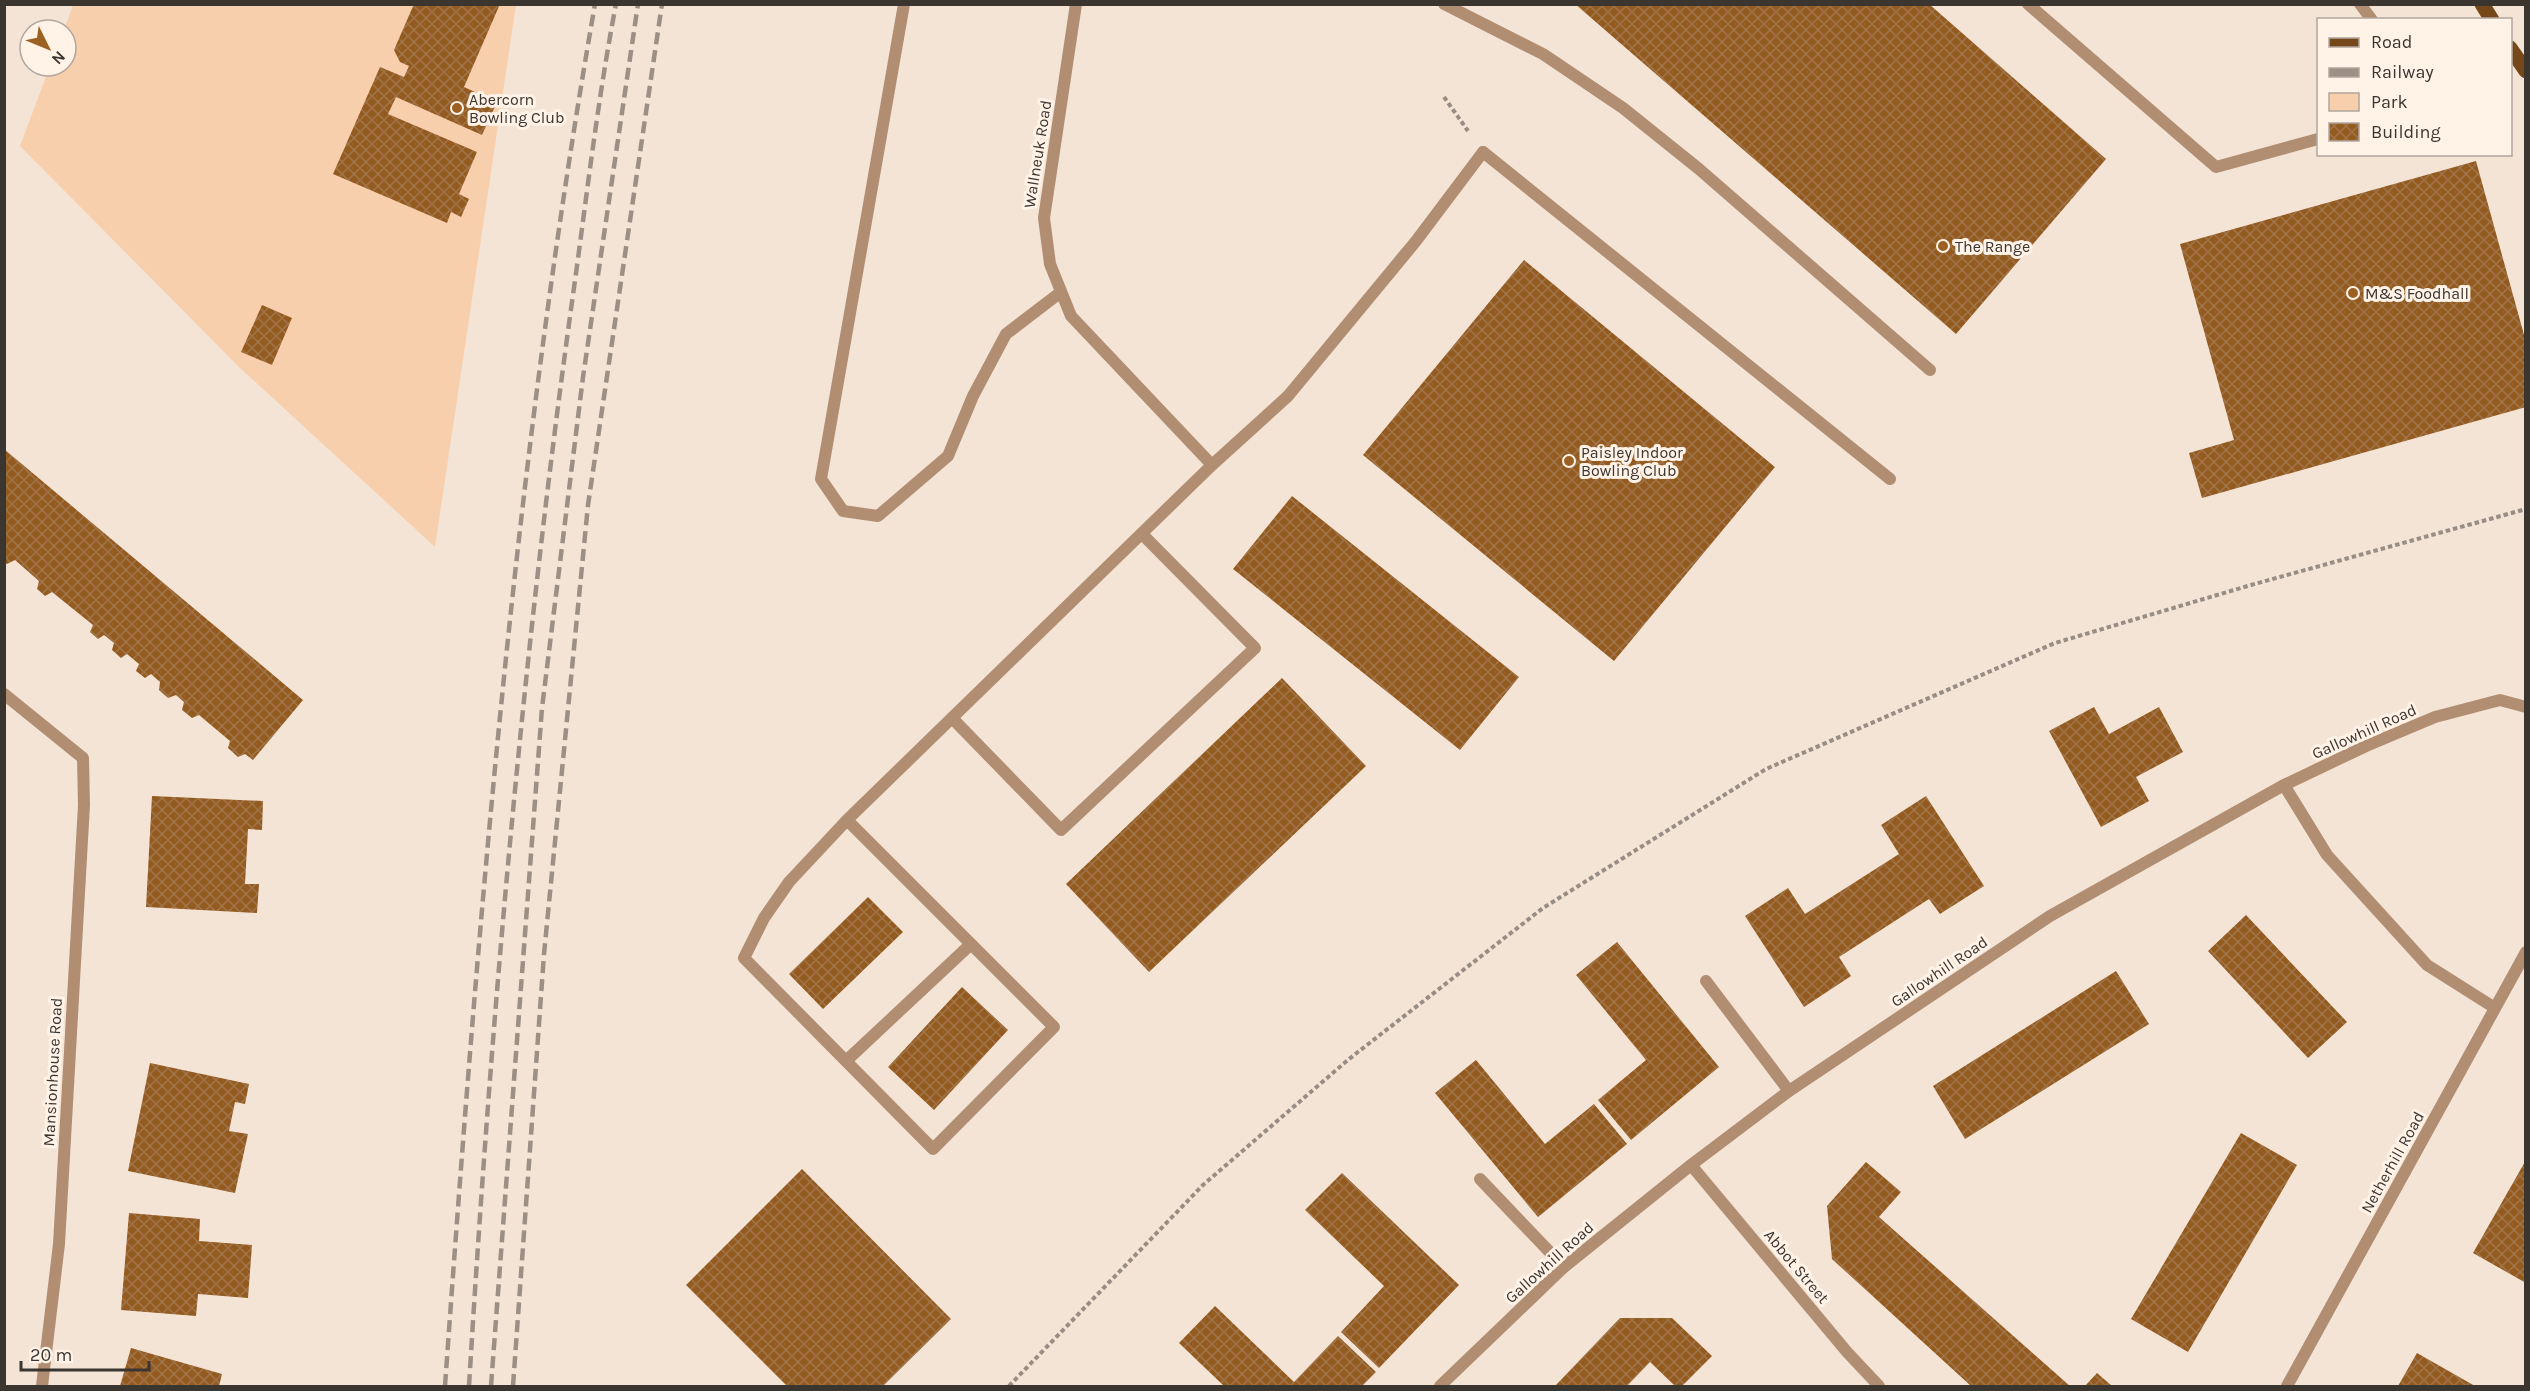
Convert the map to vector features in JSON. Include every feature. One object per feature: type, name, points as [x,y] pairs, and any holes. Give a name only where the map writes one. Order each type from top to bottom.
[{"type":"main road","points":[[2482,4],[2491,18]]},
{"type":"main road","points":[[2512,50],[2526,71]]},
{"type":"street","points":[[904,4],[821,479],[843,511],[878,516],[948,456],[973,396],[1006,334],[1062,292]]},
{"type":"street","name":"Wallneuk Road","points":[[1076,4],[1044,218],[1050,264],[1071,316],[1212,465]]},
{"type":"street","points":[[1444,4],[1543,54],[1623,108],[1699,169],[1930,370]]},
{"type":"street","points":[[2028,4],[2216,167],[2317,140]]},
{"type":"street","points":[[2360,4],[2370,18]]},
{"type":"street","points":[[847,820],[1054,1027],[933,1149],[744,958],[764,918],[789,882],[847,820],[1212,465],[1288,396],[1416,241],[1484,152],[1890,479]]},
{"type":"street","points":[[952,718],[1061,830],[1255,648],[1142,534]]},
{"type":"street","name":"Mansionhouse Road","points":[[4,694],[83,758],[84,805],[59,1244],[42,1386]]},
{"type":"street","name":"Gallowhill Road","points":[[1440,1386],[1564,1267],[1691,1165],[1789,1091],[2050,916],[2283,785],[2366,746],[2435,717],[2500,700],[2526,707]]},
{"type":"street","points":[[2283,785],[2327,855],[2427,965],[2495,1008]]},
{"type":"street","points":[[846,1061],[971,944]]},
{"type":"street","name":"Netherhill Road","points":[[2287,1386],[2526,952]]},
{"type":"street","points":[[1706,981],[1789,1091]]},
{"type":"street","name":"Abbot Street","points":[[1691,1165],[1846,1352],[1879,1386]]},
{"type":"street","points":[[1480,1179],[1564,1267]]},
{"type":"path","points":[[1444,98],[1484,152]]},
{"type":"path","points":[[1009,1386],[1203,1185],[1349,1059],[1543,908],[1766,769],[2055,643],[2251,585],[2526,509]]},
{"type":"green space","points":[[73,5],[516,5],[435,547],[240,368],[20,146],[46,78],[78,78],[78,18],[68,18]]},
{"type":"building","name":"Abercorn Bowling Club","points":[[414,4],[500,4],[464,87],[497,102],[482,135],[396,97],[388,114],[477,152],[459,194],[469,199],[461,217],[451,212],[447,223],[333,174],[380,67],[404,77],[409,66],[400,62],[394,50]]},
{"type":"building","name":"The Range","points":[[1575,4],[1929,4],[2106,159],[1956,334]]},
{"type":"building","name":"M&S Foodhall","points":[[2476,161],[2526,342],[2526,407],[2202,498],[2189,453],[2234,440],[2180,244]]},
{"type":"building","name":"Paisley Indoor Bowling Club","points":[[1524,260],[1775,467],[1614,661],[1363,455]]},
{"type":"building","points":[[262,305],[292,318],[272,365],[241,352]]},
{"type":"building","points":[[4,449],[303,700],[253,760],[245,754],[238,757],[228,748],[230,741],[199,715],[192,718],[182,710],[184,702],[176,695],[168,698],[159,690],[160,682],[151,674],[145,678],[136,671],[139,664],[127,654],[121,658],[112,650],[114,643],[104,635],[98,639],[90,632],[93,625],[52,592],[45,596],[37,589],[39,581],[15,560],[7,564],[4,562]]},
{"type":"building","points":[[1292,496],[1519,677],[1460,750],[1233,569]]},
{"type":"building","points":[[1282,678],[1366,766],[1149,972],[1066,884]]},
{"type":"building","points":[[2094,707],[2109,734],[2159,707],[2183,752],[2136,777],[2149,801],[2101,827],[2049,731]]},
{"type":"building","points":[[152,796],[263,801],[262,830],[248,829],[245,884],[259,884],[257,913],[146,907]]},
{"type":"building","points":[[1926,796],[1984,886],[1940,914],[1929,899],[1839,957],[1851,976],[1804,1007],[1745,916],[1788,888],[1805,914],[1899,854],[1881,825]]},
{"type":"building","points":[[868,897],[903,932],[823,1009],[789,974]]},
{"type":"building","points":[[2246,915],[2347,1022],[2308,1058],[2208,951]]},
{"type":"building","points":[[1617,942],[1719,1067],[1631,1140],[1598,1100],[1646,1060],[1576,975]]},
{"type":"building","points":[[2116,971],[2149,1024],[1965,1139],[1933,1086]]},
{"type":"building","points":[[962,987],[1008,1030],[934,1110],[888,1067]]},
{"type":"building","points":[[1476,1060],[1545,1144],[1594,1104],[1627,1144],[1538,1217],[1435,1093]]},
{"type":"building","points":[[150,1063],[249,1084],[245,1104],[235,1102],[229,1131],[248,1134],[235,1193],[128,1171]]},
{"type":"building","points":[[2241,1133],[2297,1165],[2188,1352],[2131,1319]]},
{"type":"building","points":[[2526,1160],[2526,1283],[2473,1253]]},
{"type":"building","points":[[1866,1162],[1901,1192],[1879,1217],[2070,1386],[1971,1386],[1832,1259],[1827,1206]]},
{"type":"building","points":[[802,1169],[951,1319],[883,1386],[787,1386],[686,1285]]},
{"type":"building","points":[[1342,1173],[1459,1285],[1379,1368],[1341,1332],[1384,1286],[1305,1210]]},
{"type":"building","points":[[129,1213],[200,1219],[199,1241],[252,1245],[248,1298],[198,1294],[196,1316],[121,1310]]},
{"type":"building","points":[[1215,1306],[1294,1382],[1338,1336],[1376,1372],[1362,1386],[1224,1386],[1179,1343]]},
{"type":"building","points":[[1620,1318],[1672,1318],[1712,1356],[1682,1386],[1675,1386],[1650,1362],[1627,1386],[1555,1386]]},
{"type":"building","points":[[131,1348],[222,1374],[219,1386],[120,1386]]},
{"type":"building","points":[[2417,1353],[2475,1386],[2398,1386]]},
{"type":"building","points":[[2097,1373],[2112,1386],[2085,1386]]},
{"type":"railway","points":[[445,1386],[471,1039],[502,693],[542,348],[595,4]]},
{"type":"railway","points":[[469,1386],[487,1114],[523,707],[554,437],[597,116],[616,4]]},
{"type":"railway","points":[[491,1386],[542,708],[583,377],[638,4]]},
{"type":"railway","points":[[513,1386],[544,954],[588,505],[662,4]]},
{"type":"place","name":"Abercorn Bowling Club","points":[[457,108]]},
{"type":"place","name":"The Range","points":[[1943,246]]},
{"type":"place","name":"M&S Foodhall","points":[[2353,293]]},
{"type":"place","name":"Paisley Indoor Bowling Club","points":[[1569,461]]}]
